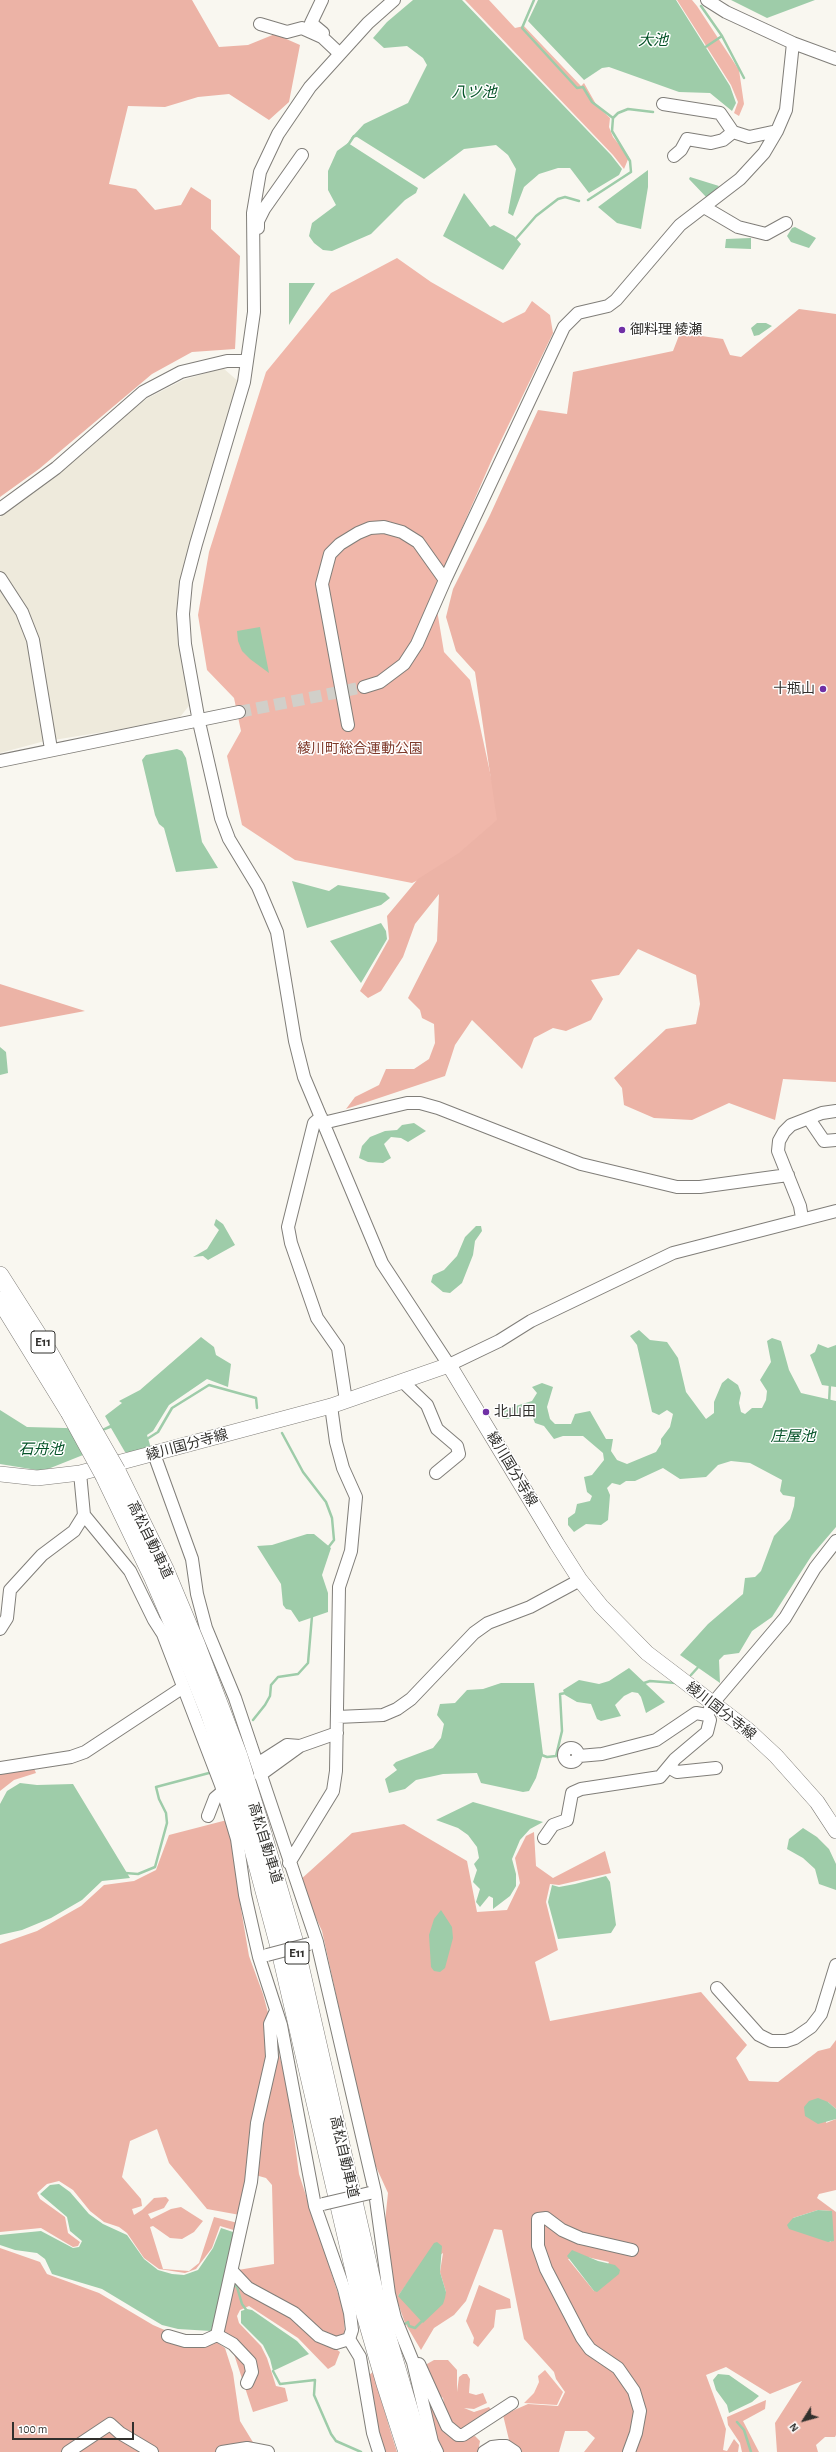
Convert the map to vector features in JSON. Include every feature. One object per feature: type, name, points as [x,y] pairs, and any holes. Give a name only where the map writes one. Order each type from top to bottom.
[{"type":"highway","name":"高松自動車道","points":[[0,1275],[49,1352],[76,1411],[110,1474],[165,1569],[196,1643],[236,1750],[258,1817],[295,1943],[376,2298],[422,2452]]},
{"type":"highway","name":"高松自動車道","points":[[0,1300],[76,1411]]},
{"type":"highway","name":"高松自動車道","points":[[110,1474],[209,1713],[244,1820],[279,1948],[361,2301],[385,2384],[408,2452]]},
{"type":"main road","name":"綾川国分寺線","points":[[0,1474],[37,1478],[80,1473],[346,1402],[449,1365],[580,1580],[601,1606],[648,1653],[710,1709],[748,1730],[776,1756],[817,1802],[836,1831]]},
{"type":"street","points":[[322,0],[311,23],[341,51]]},
{"type":"street","points":[[394,0],[341,51],[310,87],[278,134],[260,172],[253,213],[254,312],[239,404],[186,582],[183,614],[185,644],[199,722],[221,818],[229,839],[258,887],[277,932],[294,1041],[304,1077],[382,1264],[449,1365],[499,1341],[531,1321],[663,1257],[802,1218],[836,1211]]},
{"type":"street","points":[[707,0],[726,12],[793,42],[836,59]]},
{"type":"street","points":[[260,24],[287,32],[302,28],[322,37],[341,51]]},
{"type":"street","points":[[364,687],[380,682],[404,664],[418,644],[432,614],[445,580],[564,327],[578,313],[608,306],[616,300],[680,226],[753,166],[778,131],[786,110],[793,42]]},
{"type":"street","points":[[663,104],[720,113],[733,132],[749,137],[778,131]]},
{"type":"street","points":[[674,156],[681,150],[686,139],[711,143],[723,140],[733,132]]},
{"type":"street","points":[[253,238],[258,237],[258,221],[264,209],[302,155]]},
{"type":"street","points":[[704,207],[738,227],[766,234],[786,223]]},
{"type":"street","points":[[0,509],[56,468],[143,392],[180,372],[227,361],[246,361]]},
{"type":"street","points":[[348,725],[322,584],[330,554],[340,544],[358,533],[370,528],[384,527],[402,532],[418,542],[445,580]]},
{"type":"street","points":[[0,578],[22,612],[33,640],[51,749]]},
{"type":"street","points":[[0,761],[51,749],[199,722],[239,712]]},
{"type":"street","points":[[346,1402],[338,1348],[317,1318],[291,1242],[288,1227],[314,1123],[322,1120],[407,1104],[420,1103],[438,1108],[580,1164],[677,1187],[700,1187],[788,1175]]},
{"type":"street","points":[[802,1218],[800,1206],[778,1152],[779,1141],[784,1132],[791,1126],[822,1113],[836,1111]]},
{"type":"street","points":[[809,1119],[824,1141],[836,1140]]},
{"type":"street","points":[[403,1382],[427,1405],[437,1429],[456,1446],[460,1454],[436,1473]]},
{"type":"street","points":[[289,1863],[333,1791],[337,1733],[339,1587],[351,1551],[356,1497],[343,1468],[336,1442],[331,1406]]},
{"type":"street","points":[[154,1454],[192,1559],[193,1595],[235,1698],[289,1863],[313,1943],[372,2192],[389,2294],[395,2318],[412,2360],[432,2442],[437,2452]]},
{"type":"street","points":[[80,1473],[84,1515],[130,1571],[154,1612],[169,1646],[182,1688],[221,1785],[231,1818],[275,2013],[280,2025],[319,2205],[346,2295],[352,2330],[349,2339],[360,2357],[373,2433],[380,2452]]},
{"type":"street","points":[[0,1629],[7,1618],[10,1590],[42,1555],[74,1531],[84,1515]]},
{"type":"street","points":[[579,1756],[602,1754],[656,1740],[696,1713],[710,1709],[785,1618],[815,1568],[836,1541]]},
{"type":"street","points":[[337,1717],[383,1715],[397,1709],[411,1699],[474,1633],[488,1623],[530,1607],[580,1580]]},
{"type":"street","points":[[0,1768],[71,1758],[85,1752],[182,1688]]},
{"type":"street","points":[[544,1838],[553,1825],[567,1820],[572,1793],[581,1789],[660,1777],[670,1768],[676,1759],[707,1732],[710,1720],[710,1709]]},
{"type":"street","points":[[260,1775],[300,1746],[337,1733]]},
{"type":"street","points":[[262,1761],[287,1745],[300,1746]]},
{"type":"street","points":[[670,1768],[677,1772],[716,1768]]},
{"type":"street","points":[[208,1816],[215,1798],[221,1793]]},
{"type":"street","points":[[263,1956],[313,1943]]},
{"type":"street","points":[[717,1988],[759,2035],[772,2041],[786,2041],[795,2038],[811,2027],[820,2014],[836,1965]]},
{"type":"street","points":[[217,2335],[251,2182],[257,2123],[272,2057],[270,2024],[275,2013]]},
{"type":"street","points":[[319,2205],[372,2192]]},
{"type":"street","points":[[629,2452],[636,2433],[640,2411],[634,2391],[618,2368],[590,2349],[582,2338],[546,2269],[538,2246],[538,2219],[546,2218],[562,2230],[580,2238],[632,2250]]},
{"type":"street","points":[[230,2278],[294,2313],[319,2336],[336,2343],[349,2339]]},
{"type":"street","points":[[168,2336],[185,2341],[204,2341],[217,2335]]},
{"type":"street","points":[[217,2335],[233,2344],[250,2362],[252,2372],[247,2383]]},
{"type":"street","points":[[412,2360],[416,2359],[424,2373],[447,2426],[458,2435],[463,2435],[512,2403]]},
{"type":"street","points":[[68,2452],[110,2424],[120,2433],[152,2452]]},
{"type":"street","points":[[484,2452],[492,2447],[500,2446],[506,2446],[515,2452]]},
{"type":"street","points":[[222,2452],[247,2448],[268,2452]]},
{"type":"shaded area","points":[[0,0],[192,0],[219,47],[248,45],[275,34],[300,45],[289,102],[269,120],[229,94],[198,97],[165,107],[128,106],[109,184],[136,189],[155,210],[181,205],[191,187],[211,200],[211,229],[240,256],[235,349],[192,352],[152,374],[39,469],[0,497]]},
{"type":"shaded area","points":[[799,309],[836,314],[836,1082],[783,1079],[775,1120],[729,1103],[692,1120],[654,1118],[624,1105],[622,1088],[614,1078],[666,1029],[696,1024],[700,1004],[696,975],[638,949],[619,975],[591,980],[603,999],[591,1020],[566,1031],[553,1028],[534,1038],[522,1069],[472,1020],[455,1045],[445,1076],[346,1109],[355,1097],[379,1085],[386,1069],[414,1069],[429,1059],[435,1043],[434,1024],[422,1018],[420,1010],[408,998],[437,941],[439,894],[415,924],[403,957],[381,991],[368,998],[360,991],[389,939],[387,916],[418,879],[459,853],[497,820],[475,672],[456,651],[446,617],[453,589],[490,515],[538,410],[567,414],[573,372],[673,351],[680,333],[723,339],[730,355],[741,357]]},
{"type":"shaded area","points":[[223,368],[239,382],[181,576],[179,596],[177,618],[180,654],[192,702],[180,717],[122,729],[41,742],[0,753],[0,517],[47,482],[131,410],[148,398],[183,380]]},
{"type":"shaded area","points":[[0,984],[85,1011],[0,1027]]},
{"type":"shaded area","points":[[33,1766],[36,1773],[14,1780],[0,1791],[0,1772]]},
{"type":"shaded area","points":[[227,1820],[238,1865],[241,1909],[249,1956],[263,1994],[287,2084],[299,2174],[344,2312],[345,2336],[336,2339],[250,2283],[238,2270],[274,2264],[272,2185],[266,2178],[248,2173],[240,2215],[207,2209],[169,2163],[157,2129],[130,2141],[122,2177],[141,2199],[142,2206],[132,2209],[134,2215],[142,2210],[154,2198],[166,2197],[169,2200],[164,2208],[148,2214],[151,2219],[171,2209],[181,2207],[203,2221],[194,2232],[182,2239],[170,2238],[153,2226],[150,2227],[163,2269],[189,2271],[199,2263],[214,2217],[238,2223],[237,2231],[220,2226],[212,2248],[196,2269],[185,2273],[159,2269],[144,2258],[127,2233],[119,2227],[104,2222],[90,2211],[73,2190],[59,2181],[47,2184],[37,2193],[40,2199],[65,2217],[68,2233],[80,2242],[78,2246],[73,2247],[41,2228],[0,2232],[0,1944],[37,1931],[81,1906],[104,1885],[134,1881],[156,1870],[169,1835]]},
{"type":"shaded area","points":[[404,1824],[467,1861],[477,1912],[507,1910],[520,1883],[515,1858],[526,1836],[534,1832],[536,1866],[553,1878],[605,1851],[611,1873],[559,1885],[550,1884],[546,1902],[558,1950],[535,1962],[550,2021],[701,1992],[747,2045],[736,2058],[749,2081],[778,2082],[818,2051],[830,2048],[836,2040],[836,2109],[828,2102],[826,2123],[836,2119],[836,2190],[819,2194],[817,2198],[836,2212],[836,2435],[835,2437],[825,2437],[816,2445],[818,2452],[777,2452],[775,2423],[802,2381],[770,2394],[726,2367],[706,2375],[726,2429],[723,2450],[727,2451],[734,2439],[739,2445],[738,2452],[584,2452],[595,2438],[587,2431],[565,2431],[559,2452],[520,2452],[510,2444],[503,2415],[528,2404],[558,2406],[565,2392],[556,2379],[554,2372],[524,2339],[502,2230],[494,2229],[466,2301],[454,2315],[434,2328],[421,2350],[405,2323],[394,2292],[385,2222],[388,2193],[372,2158],[322,1931],[299,1881],[352,1833]],"holes":[[[818,2210],[831,2211],[831,2242],[805,2233],[793,2218]],[[443,2253],[440,2272],[446,2292],[398,2296],[414,2274]],[[587,2257],[609,2262],[594,2291],[568,2259]]]},
{"type":"shaded area","points":[[0,2248],[40,2262],[47,2274],[99,2293],[153,2325],[174,2334],[206,2335],[225,2348],[233,2373],[240,2421],[259,2452],[0,2452]]},
{"type":"shaded area","points":[[234,2278],[290,2314],[340,2352],[335,2365],[328,2369],[298,2338],[249,2306],[240,2310],[237,2316],[239,2323],[261,2346],[267,2358],[276,2386],[285,2388],[288,2401],[253,2412],[230,2342],[221,2333]]},
{"type":"shaded area","points":[[479,2285],[510,2299],[511,2308],[496,2310],[494,2327],[478,2347],[473,2343],[474,2338],[466,2321]]},
{"type":"shaded area","points":[[434,2360],[448,2360],[457,2370],[457,2392],[459,2377],[463,2374],[467,2374],[470,2379],[469,2393],[476,2395],[483,2393],[487,2403],[474,2409],[464,2408],[474,2412],[489,2407],[492,2411],[460,2431],[446,2416],[443,2398],[437,2393],[427,2372],[427,2364]]},
{"type":"shaded area","points":[[419,2369],[441,2420],[464,2438],[475,2436],[480,2441],[478,2452],[440,2452]]},
{"type":"shaded area","points":[[373,2372],[397,2452],[384,2452],[376,2428],[369,2375]]},
{"type":"shaded area","points":[[766,2400],[765,2409],[743,2421],[759,2452],[742,2452],[740,2443],[728,2425],[727,2417]]},
{"type":"green space","points":[[465,0],[489,0],[515,28],[524,26],[581,86],[584,83],[597,106],[610,118],[609,127],[613,137],[629,157],[624,169],[613,155]]},
{"type":"green space","points":[[677,0],[692,0],[739,70],[744,104],[739,116],[734,113],[738,102],[731,85]]},
{"type":"green space","name":"綾川町総合運動公園","points":[[397,258],[431,282],[503,323],[525,312],[532,301],[550,315],[553,333],[493,457],[434,592],[444,652],[470,680],[501,823],[462,860],[412,883],[295,860],[242,825],[227,756],[241,731],[234,698],[207,670],[198,615],[209,552],[266,372],[331,293]]},
{"type":"green space","points":[[545,2370],[563,2392],[557,2405],[524,2403],[534,2393],[539,2382],[538,2376]]},
{"type":"water","name":"八ツ池","points":[[413,0],[462,0],[611,155],[622,169],[619,175],[589,193],[570,168],[558,168],[539,174],[524,187],[513,216],[508,213],[516,169],[508,155],[496,145],[464,149],[424,179],[357,137],[351,138],[364,124],[408,103],[427,65],[423,58],[407,46],[384,48],[373,38],[387,22]]},
{"type":"water","name":"大池","points":[[538,0],[676,0],[730,86],[736,103],[732,111],[710,93],[679,92],[609,67],[602,68],[584,80],[528,21]]},
{"type":"water","points":[[731,0],[815,0],[767,18]]},
{"type":"water","points":[[348,143],[418,188],[416,193],[405,200],[371,234],[332,251],[323,250],[314,243],[309,236],[312,223],[336,205],[328,190],[328,171],[337,151]]},
{"type":"water","points":[[648,170],[648,187],[641,229],[617,223],[598,207]]},
{"type":"water","points":[[690,177],[719,186],[708,199],[689,179]]},
{"type":"water","points":[[464,193],[490,227],[494,225],[514,236],[521,244],[503,270],[443,236]]},
{"type":"water","points":[[795,227],[816,238],[809,248],[791,242],[787,236],[792,228]]},
{"type":"water","points":[[751,238],[751,249],[725,248],[726,239]]},
{"type":"water","points":[[289,283],[315,283],[289,325]]},
{"type":"water","points":[[757,323],[766,323],[772,326],[759,335],[754,336],[751,328]]},
{"type":"water","points":[[260,627],[269,673],[242,651],[238,641],[237,631]]},
{"type":"water","points":[[177,749],[182,751],[186,758],[202,842],[218,868],[176,872],[164,828],[159,824],[155,815],[142,760],[146,755]]},
{"type":"water","points":[[292,881],[329,891],[338,885],[385,893],[390,898],[381,905],[307,928]]},
{"type":"water","points":[[381,923],[386,931],[387,939],[361,983],[330,941]]},
{"type":"water","points":[[0,1047],[6,1052],[8,1073],[0,1075]]},
{"type":"water","points":[[414,1123],[426,1131],[408,1142],[401,1138],[391,1137],[384,1144],[391,1158],[383,1163],[368,1162],[359,1158],[362,1146],[370,1137],[385,1131],[397,1130],[402,1125]]},
{"type":"water","points":[[216,1219],[223,1224],[235,1245],[208,1260],[203,1256],[193,1257],[207,1249],[219,1230],[214,1225]]},
{"type":"water","points":[[476,1226],[481,1226],[482,1231],[475,1241],[473,1255],[462,1283],[450,1293],[443,1292],[431,1282],[433,1275],[444,1270],[457,1256],[465,1237]]},
{"type":"water","name":"庄屋池","points":[[639,1330],[650,1340],[667,1342],[678,1358],[686,1392],[706,1419],[714,1413],[714,1402],[722,1383],[728,1378],[738,1385],[741,1393],[739,1403],[741,1412],[745,1414],[752,1408],[762,1408],[766,1400],[767,1391],[760,1380],[771,1362],[767,1341],[772,1338],[781,1341],[789,1370],[801,1393],[836,1401],[836,1527],[812,1555],[772,1617],[752,1631],[739,1653],[724,1655],[719,1660],[720,1683],[680,1655],[708,1624],[743,1594],[745,1578],[755,1577],[761,1571],[774,1536],[790,1519],[794,1506],[795,1497],[783,1495],[780,1491],[782,1480],[750,1463],[731,1461],[718,1465],[706,1477],[680,1479],[663,1468],[635,1481],[626,1481],[620,1485],[612,1483],[607,1488],[610,1495],[608,1520],[601,1525],[586,1524],[574,1532],[568,1525],[568,1518],[575,1513],[577,1504],[590,1501],[592,1496],[587,1492],[584,1477],[592,1475],[604,1460],[603,1453],[583,1436],[563,1436],[554,1439],[544,1426],[535,1423],[533,1418],[527,1413],[517,1414],[509,1419],[503,1419],[500,1414],[506,1409],[532,1401],[537,1393],[532,1387],[542,1383],[553,1387],[547,1407],[550,1419],[555,1424],[571,1424],[575,1414],[590,1411],[606,1439],[613,1439],[611,1451],[617,1460],[627,1464],[656,1452],[661,1444],[661,1439],[670,1427],[673,1414],[667,1410],[659,1415],[652,1412],[637,1345],[630,1336]]},
{"type":"water","name":"石舟池","points":[[201,1337],[214,1347],[216,1355],[231,1364],[228,1387],[207,1379],[169,1405],[153,1431],[147,1435],[151,1448],[130,1454],[125,1452],[111,1428],[103,1431],[83,1455],[43,1471],[0,1464],[0,1410],[27,1427],[102,1429],[110,1425],[105,1416],[122,1403],[119,1401],[140,1390]]},
{"type":"water","points":[[818,1344],[828,1348],[836,1345],[836,1387],[822,1385],[810,1355],[815,1352]]},
{"type":"water","points":[[307,1534],[314,1534],[331,1548],[322,1575],[328,1593],[328,1612],[299,1622],[291,1610],[286,1609],[283,1605],[281,1584],[257,1546],[272,1545]]},
{"type":"water","points":[[629,1668],[665,1702],[646,1713],[641,1697],[638,1693],[632,1692],[624,1696],[615,1705],[621,1716],[601,1721],[597,1719],[591,1704],[577,1702],[565,1695],[563,1690],[579,1680],[599,1684],[609,1681]]},
{"type":"water","points":[[501,1683],[534,1683],[543,1754],[536,1778],[529,1791],[523,1792],[481,1783],[477,1773],[443,1774],[416,1780],[405,1789],[389,1793],[385,1779],[397,1770],[393,1765],[396,1762],[433,1748],[441,1738],[444,1724],[437,1715],[440,1704],[455,1703],[467,1690],[483,1689]]},
{"type":"water","points":[[20,1783],[37,1785],[73,1784],[130,1878],[102,1881],[82,1900],[51,1918],[22,1930],[0,1935],[0,1804],[7,1791]]},
{"type":"water","points":[[473,1802],[543,1822],[530,1829],[520,1840],[512,1859],[516,1874],[516,1886],[510,1896],[493,1909],[493,1898],[489,1896],[480,1907],[476,1902],[480,1889],[473,1882],[477,1870],[474,1864],[479,1858],[477,1847],[468,1835],[458,1828],[436,1820]]},
{"type":"water","points":[[803,1828],[817,1837],[829,1849],[836,1864],[836,1890],[819,1884],[815,1869],[803,1858],[787,1849],[789,1839]]},
{"type":"water","points":[[606,1876],[610,1882],[616,1925],[611,1933],[558,1939],[548,1902],[552,1885],[559,1887]]},
{"type":"water","points":[[441,1910],[452,1927],[453,1938],[445,1968],[440,1972],[434,1971],[431,1967],[429,1935],[434,1919]]},
{"type":"water","points":[[818,2098],[828,2102],[836,2109],[836,2119],[818,2124],[805,2116],[804,2107],[809,2101]]},
{"type":"water","points":[[59,2184],[70,2192],[89,2214],[103,2224],[127,2235],[144,2259],[158,2270],[172,2274],[184,2275],[198,2270],[213,2248],[221,2228],[236,2233],[211,2331],[178,2329],[162,2325],[102,2289],[52,2274],[45,2259],[37,2253],[15,2250],[0,2245],[0,2235],[41,2231],[73,2248],[79,2247],[82,2241],[70,2231],[67,2217],[40,2194],[50,2185]]},
{"type":"water","points":[[818,2210],[832,2211],[834,2241],[828,2242],[789,2229],[787,2225],[793,2218]]},
{"type":"water","points":[[437,2242],[442,2246],[440,2272],[446,2292],[445,2298],[443,2304],[423,2323],[398,2296],[434,2243]]},
{"type":"water","points":[[572,2250],[598,2261],[615,2265],[620,2270],[619,2274],[597,2292],[594,2291],[567,2256]]},
{"type":"water","points":[[247,2309],[252,2310],[297,2341],[309,2354],[273,2371],[270,2359],[263,2345],[241,2323],[241,2311]]},
{"type":"water","points":[[718,2374],[729,2375],[759,2396],[752,2402],[729,2413],[727,2405],[716,2390],[713,2380]]},
{"type":"waterway","points":[[534,0],[522,28],[577,88],[583,87],[592,102],[613,118]]},
{"type":"waterway","points":[[701,6],[722,36],[744,78]]},
{"type":"waterway","points":[[704,48],[722,36]]},
{"type":"waterway","points":[[588,200],[631,172],[630,161],[612,131],[613,118],[618,113],[628,109],[653,112]]},
{"type":"waterway","points":[[348,145],[354,136]]},
{"type":"waterway","points":[[515,240],[536,216],[558,199],[565,197],[579,201]]},
{"type":"waterway","points":[[829,1403],[830,1384]]},
{"type":"waterway","points":[[147,1439],[158,1432],[172,1408],[209,1385],[256,1398],[257,1408]]},
{"type":"waterway","points":[[282,1433],[303,1472],[326,1502],[332,1518],[334,1540],[327,1549]]},
{"type":"waterway","points":[[253,1720],[265,1705],[270,1696],[271,1685],[278,1677],[298,1674],[308,1663],[312,1616]]},
{"type":"waterway","points":[[691,1675],[700,1665]]},
{"type":"waterway","points":[[641,1684],[650,1681],[676,1683]]},
{"type":"waterway","points":[[539,1754],[547,1757],[556,1756],[562,1731],[560,1694],[566,1693]]},
{"type":"waterway","points":[[125,1873],[138,1874],[155,1867],[167,1823],[166,1813],[159,1799],[156,1787],[209,1773]]},
{"type":"waterway","points":[[232,2283],[237,2287],[242,2304],[247,2311]]},
{"type":"waterway","points":[[403,2325],[408,2322],[409,2326],[415,2328],[423,2320]]},
{"type":"waterway","points":[[273,2371],[280,2384],[315,2380],[314,2395],[331,2434],[336,2441],[361,2452]]},
{"type":"waterway","points":[[737,2422],[744,2430],[751,2452]]},
{"type":"tunnel","points":[[239,712],[364,687]]},
{"type":"place","name":"御料理 綾瀬","points":[[622,330]]},
{"type":"place","name":"十瓶山","points":[[823,689]]},
{"type":"place","name":"北山田","points":[[486,1412]]}]
